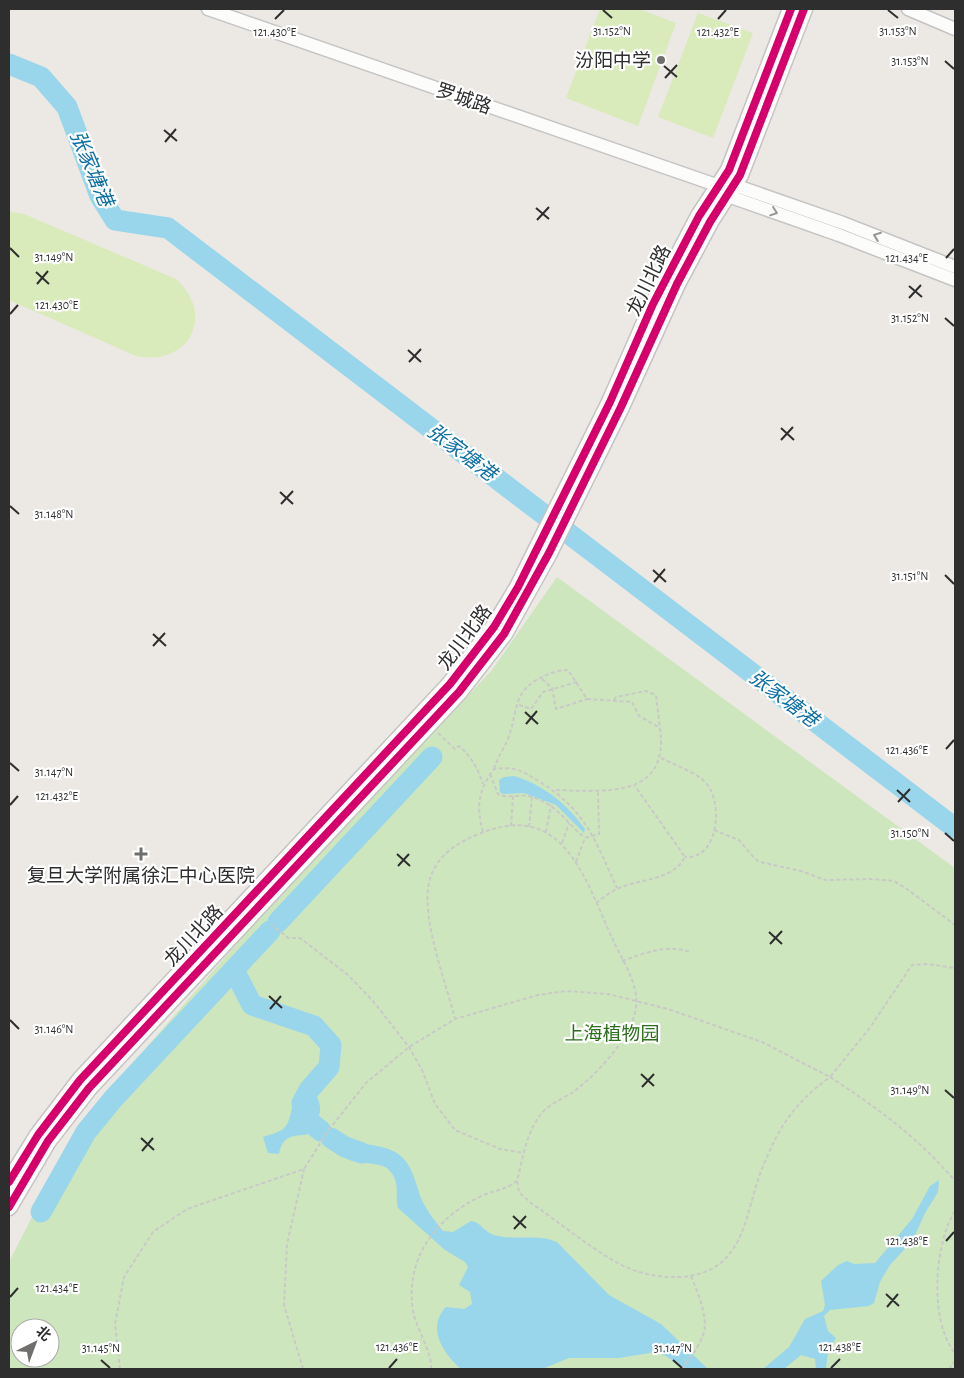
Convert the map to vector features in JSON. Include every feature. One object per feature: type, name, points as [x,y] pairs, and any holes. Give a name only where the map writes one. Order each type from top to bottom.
[{"type":"street","name":"罗城路","points":[[208,9],[727,189],[843,223],[955,267]]},
{"type":"street","name":"龙川北路","points":[[727,189],[734,158],[791,9]]},
{"type":"street","name":"龙川北路","points":[[9,1207],[48,1141],[96,1081],[474,675],[516,614],[563,512],[622,406],[677,284],[727,189],[746,162],[804,9]]},
{"type":"street","points":[[908,9],[955,29]]},
{"type":"street","name":"罗城路","points":[[727,189],[955,280]]},
{"type":"street","name":"龙川北路","points":[[9,1182],[56,1109],[100,1058],[465,667],[544,550]]},
{"type":"path","points":[[483,832],[479,817],[479,799],[483,784],[494,769],[510,734],[520,696],[525,690],[541,679],[558,670],[568,670],[588,699]]},
{"type":"path","points":[[541,679],[552,688],[556,709],[588,699],[632,702],[639,716],[660,728]]},
{"type":"path","points":[[519,705],[531,709],[543,692],[577,682]]},
{"type":"path","points":[[554,790],[621,790],[635,786],[650,774],[661,758],[663,744],[656,695],[646,691],[616,698],[613,701]]},
{"type":"path","points":[[438,733],[456,749],[459,746],[468,753],[477,768],[483,784]]},
{"type":"path","points":[[635,786],[685,857],[694,858],[702,853],[709,845],[714,830],[716,806],[712,791],[704,780],[661,758]]},
{"type":"path","points":[[494,769],[512,767],[554,790],[575,808],[592,836],[618,888]]},
{"type":"path","points":[[490,774],[498,794],[523,795],[550,805],[560,811],[569,823],[585,838]]},
{"type":"path","points":[[585,838],[599,834],[598,791]]},
{"type":"path","points":[[511,827],[512,796]]},
{"type":"path","points":[[529,827],[532,797]]},
{"type":"path","points":[[546,833],[550,805]]},
{"type":"path","points":[[562,843],[569,823]]},
{"type":"path","points":[[455,1019],[430,921],[429,882],[437,865],[446,853],[460,842],[496,827],[529,827],[546,833],[562,843],[576,862],[634,986],[637,1000],[636,1010],[609,1057],[586,1083],[542,1112],[531,1129],[517,1181],[519,1192],[531,1203],[616,1262],[641,1273],[668,1278],[691,1276],[712,1267],[728,1257],[736,1246],[749,1214],[761,1171],[788,1117],[808,1093],[830,1077],[869,1029],[912,965],[928,964],[955,968]]},
{"type":"path","points":[[714,830],[739,840],[755,859],[760,862],[802,871],[825,880],[871,879],[894,881],[955,925]]},
{"type":"path","points":[[576,862],[585,838]]},
{"type":"path","points":[[596,903],[618,888],[669,874],[679,868],[685,857]]},
{"type":"path","points":[[271,924],[288,938],[300,938],[348,975],[373,1001],[410,1046],[422,1070],[435,1104],[455,1130],[476,1141],[500,1149],[524,1153]]},
{"type":"path","points":[[622,962],[659,949],[677,947],[691,952]]},
{"type":"path","points":[[304,1369],[293,1341],[284,1305],[284,1295],[287,1244],[304,1169],[328,1131],[361,1090],[410,1046],[455,1019],[530,997],[566,992],[608,994],[668,1009],[762,1042],[830,1077],[898,1125],[939,1162],[955,1181]]},
{"type":"path","points":[[120,1369],[115,1324],[124,1276],[153,1232],[187,1209],[304,1169]]},
{"type":"path","points":[[432,1368],[413,1311],[413,1288],[417,1262],[426,1241],[460,1208],[481,1196],[505,1190],[517,1181]]},
{"type":"path","points":[[955,1211],[942,1239],[938,1259],[939,1312],[946,1341],[955,1354]]},
{"type":"path","points":[[682,1369],[705,1330],[700,1296],[691,1276]]},
{"type":"path","points":[[949,1369],[955,1361]]},
{"type":"green space","points":[[600,9],[639,9],[676,23],[638,126],[566,98]]},
{"type":"green space","points":[[698,13],[753,33],[713,138],[658,117]]},
{"type":"green space","points":[[9,213],[24,214],[176,279],[188,293],[194,308],[195,322],[191,335],[182,346],[170,354],[155,357],[136,356],[9,300]]},
{"type":"green space","name":"上海植物园","points":[[557,577],[955,868],[955,1369],[9,1369],[9,1262],[56,1170],[105,1095],[248,931],[492,670]]},
{"type":"water","points":[[514,776],[554,796],[571,811],[585,829],[584,833],[556,805],[524,793],[503,794],[500,792],[499,780],[504,777]]},
{"type":"water","points":[[303,1084],[312,1087],[319,1102],[320,1112],[316,1123],[306,1135],[288,1138],[282,1144],[279,1154],[268,1153],[263,1137],[280,1131],[286,1126],[296,1096]]},
{"type":"water","points":[[339,1137],[382,1147],[401,1156],[412,1172],[425,1207],[443,1231],[453,1232],[471,1221],[493,1235],[513,1238],[543,1238],[557,1242],[609,1295],[661,1324],[708,1369],[683,1369],[668,1357],[656,1352],[619,1358],[569,1358],[542,1369],[461,1369],[443,1348],[437,1332],[437,1323],[446,1307],[464,1309],[472,1304],[470,1292],[459,1285],[468,1267],[465,1262],[445,1250],[398,1208],[397,1188],[394,1177],[387,1168],[350,1160],[333,1149]]},
{"type":"water","points":[[939,1180],[938,1192],[925,1213],[913,1240],[890,1265],[880,1282],[874,1303],[869,1306],[830,1310],[824,1316],[828,1331],[836,1338],[828,1351],[826,1369],[816,1369],[815,1359],[801,1355],[784,1369],[763,1369],[789,1347],[805,1319],[823,1311],[825,1305],[821,1281],[838,1265],[847,1261],[854,1264],[875,1263],[912,1219],[930,1186]]},
{"type":"waterway","name":"张家塘港","points":[[9,64],[41,77],[67,107],[100,196],[115,220],[168,228],[955,828]]},
{"type":"waterway","points":[[278,922],[432,757]]},
{"type":"waterway","points":[[41,1212],[86,1132],[113,1099],[270,931]]},
{"type":"waterway","points":[[234,970],[252,1005],[314,1026],[331,1045],[329,1067],[309,1090],[302,1103],[305,1118],[321,1131]]},
{"type":"waterway","points":[[331,1138],[345,1147],[362,1153]]},
{"type":"cycle path","points":[[9,1182],[38,1135],[80,1080],[450,684],[494,627],[518,587],[610,402],[653,304],[699,216],[729,170],[791,9]]},
{"type":"cycle path","points":[[9,1207],[48,1141],[89,1088],[459,692],[504,634],[549,553],[621,407],[677,284],[710,222],[740,175],[804,9]]},
{"type":"place","name":"汾阳中学","points":[[661,60]]},
{"type":"place","name":"复旦大学附属徐汇中心医院","points":[[141,854]]}]
